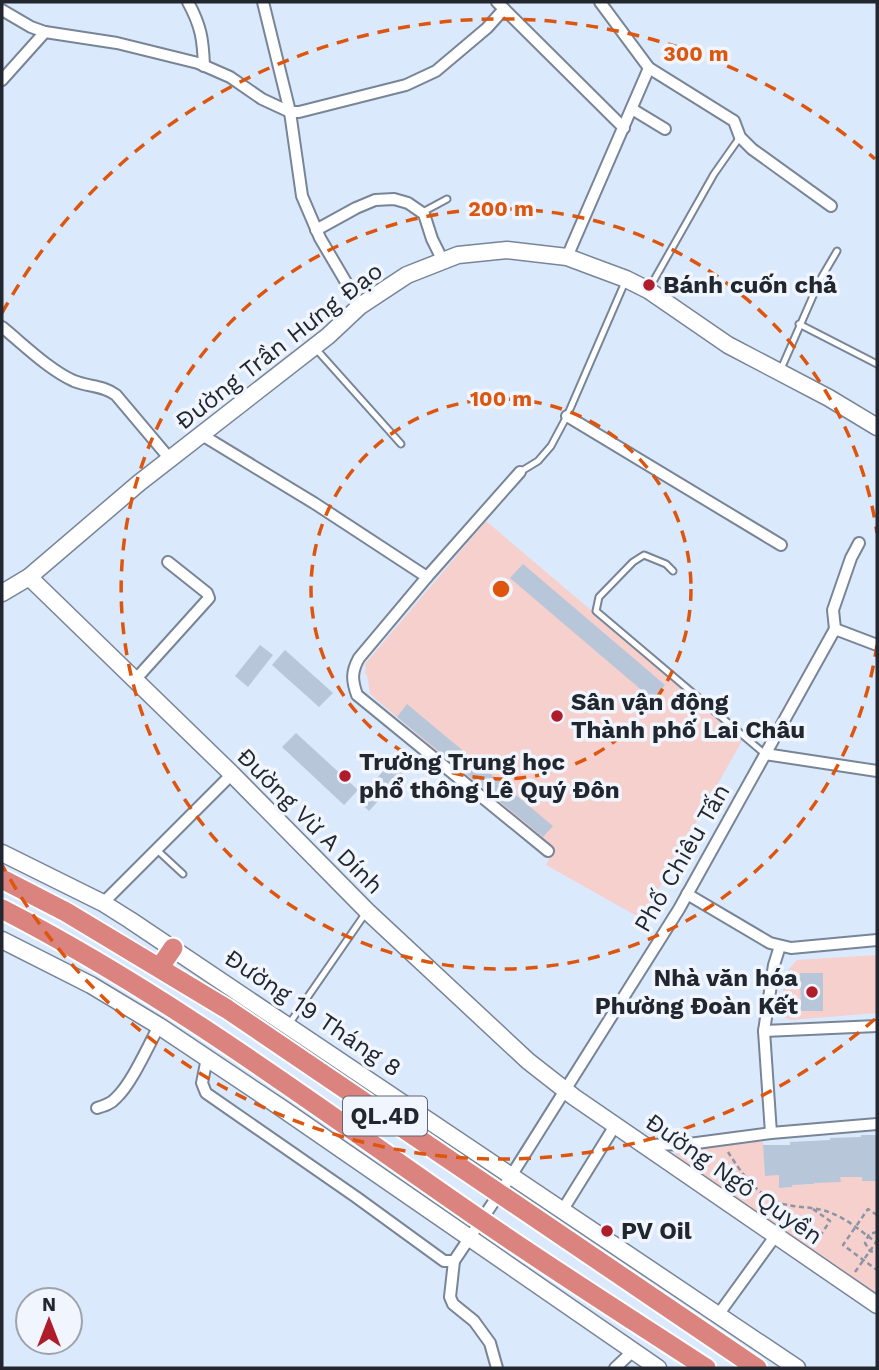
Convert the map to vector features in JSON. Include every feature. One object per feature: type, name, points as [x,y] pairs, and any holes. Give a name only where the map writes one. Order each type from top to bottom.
[{"type":"highway","name":"Đường 19 Tháng 8","points":[[2,879],[66,912],[227,1009],[757,1368]]},
{"type":"highway","name":"QL.4D","points":[[2,909],[102,963],[220,1040],[482,1221],[706,1368]]},
{"type":"highway","points":[[160,967],[173,948]]},
{"type":"street","points":[[188,2],[201,31],[204,66]]},
{"type":"street","points":[[264,2],[290,112],[302,196],[316,230],[360,306]]},
{"type":"street","points":[[600,2],[649,68],[734,121],[740,137],[752,149],[831,206]]},
{"type":"street","points":[[2,10],[24,24],[45,32],[130,46],[204,66],[230,77],[262,99],[290,112],[299,112],[406,85],[436,71],[487,27],[500,5],[624,128]]},
{"type":"street","points":[[2,80],[45,32]]},
{"type":"street","points":[[567,257],[649,68]]},
{"type":"street","points":[[632,109],[665,129]]},
{"type":"street","points":[[316,230],[375,200],[394,199],[408,203],[424,215],[443,261]]},
{"type":"street","name":"Đường Trần Hưng Đạo","points":[[2,593],[29,576],[139,483],[328,336],[360,306],[407,275],[458,255],[507,250],[567,257],[626,279],[648,290],[728,345],[829,398],[877,427]]},
{"type":"street","points":[[2,327],[62,374],[73,380],[108,388],[170,459]]},
{"type":"street","points":[[567,416],[781,545]]},
{"type":"street","points":[[202,435],[314,503],[427,577]]},
{"type":"street","points":[[520,472],[427,577],[352,670],[358,695],[548,851]]},
{"type":"street","points":[[859,543],[833,610],[835,629],[877,645]]},
{"type":"street","points":[[135,680],[209,598],[207,593],[168,562]]},
{"type":"street","name":"Đường Vừ A Dính","points":[[29,576],[232,774],[367,911],[528,1061],[566,1090]]},
{"type":"street","name":"Phố Chiêu Tấn","points":[[454,1261],[500,1194],[687,894],[835,629]]},
{"type":"street","points":[[765,754],[877,771]]},
{"type":"street","points":[[103,903],[232,774]]},
{"type":"street","name":"Đường 19 Tháng 8","points":[[2,853],[103,903],[173,948],[797,1368]]},
{"type":"street","points":[[687,894],[780,946],[791,948],[877,940]]},
{"type":"street","points":[[2,940],[91,985],[159,1026],[658,1368]]},
{"type":"street","points":[[771,1133],[764,1031],[774,965],[780,946]]},
{"type":"street","points":[[97,1108],[115,1100],[124,1089],[159,1026]]},
{"type":"street","points":[[764,1031],[877,1026]]},
{"type":"street","points":[[206,1058],[202,1083],[206,1093],[444,1261],[454,1261],[450,1297],[453,1304],[474,1321],[490,1343],[497,1368]]},
{"type":"street","name":"Đường Ngô Quyền","points":[[566,1090],[877,1305]]},
{"type":"street","points":[[562,1211],[616,1124]]},
{"type":"street","points":[[645,1145],[689,1144],[771,1133],[877,1124]]},
{"type":"street","points":[[718,1315],[776,1235]]},
{"type":"street","points":[[615,1368],[633,1351]]},
{"type":"lane","points":[[648,290],[714,174],[740,137]]},
{"type":"lane","points":[[421,213],[447,199]]},
{"type":"lane","points":[[779,372],[820,280],[837,251]]},
{"type":"lane","points":[[520,472],[538,461],[551,446],[567,416],[626,279]]},
{"type":"lane","points":[[799,324],[877,364]]},
{"type":"lane","points":[[314,347],[401,444]]},
{"type":"lane","points":[[673,571],[666,564],[645,555],[632,562],[599,597],[596,611],[765,754]]},
{"type":"lane","points":[[156,849],[183,874]]},
{"type":"lane","points":[[288,1026],[367,911]]},
{"type":"path","points":[[726,1147],[744,1175],[765,1195],[785,1205],[831,1212],[877,1242],[851,1278]]},
{"type":"path","points":[[754,1209],[765,1195]]},
{"type":"path","points":[[810,1208],[830,1222],[811,1249]]},
{"type":"path","points":[[877,1215],[868,1209],[843,1245],[877,1270]]},
{"type":"path","points":[[877,1232],[867,1236],[865,1243],[870,1251],[877,1253]]},
{"type":"shaded area","name":"Sân vận động Thành phố Lai Châu","points":[[486,521],[743,739],[642,919],[546,865],[553,851],[370,694],[367,675],[364,672],[365,664]]},
{"type":"shaded area","points":[[877,955],[877,1013],[790,1020],[783,1016],[781,1004],[787,971],[797,960]]},
{"type":"shaded area","points":[[763,1141],[765,1175],[779,1175],[780,1188],[792,1187],[792,1180],[803,1180],[803,1185],[813,1184],[813,1163],[840,1182],[840,1177],[851,1177],[862,1170],[862,1181],[877,1181],[877,1299],[678,1159],[675,1153],[687,1148]]},
{"type":"building","points":[[523,564],[665,685],[652,699],[510,578]]},
{"type":"building","points":[[260,645],[273,655],[248,687],[235,676]]},
{"type":"building","points":[[285,650],[333,693],[319,707],[272,665]]},
{"type":"building","points":[[407,704],[553,826],[543,837],[397,717]]},
{"type":"building","points":[[296,733],[358,790],[344,805],[282,747]]},
{"type":"building","points":[[396,757],[408,768],[369,811],[357,800]]},
{"type":"building","name":"Nhà văn hóa Phường Đoàn Kết","points":[[800,973],[823,973],[823,1011],[801,1011]]},
{"type":"building","points":[[877,1135],[877,1181],[862,1181],[862,1177],[840,1177],[841,1182],[779,1188],[779,1175],[765,1176],[763,1145],[790,1145],[790,1142]]},
{"type":"place","name":"Bánh cuốn chả","points":[[649,285]]},
{"type":"place","name":"Sân vận động Thành phố Lai Châu","points":[[557,716]]},
{"type":"place","name":"Trường Trung học phổ thông Lê Quý Đôn","points":[[345,776]]},
{"type":"place","name":"Nhà văn hóa Phường Đoàn Kết","points":[[812,992]]},
{"type":"place","name":"PV Oil","points":[[607,1231]]}]
